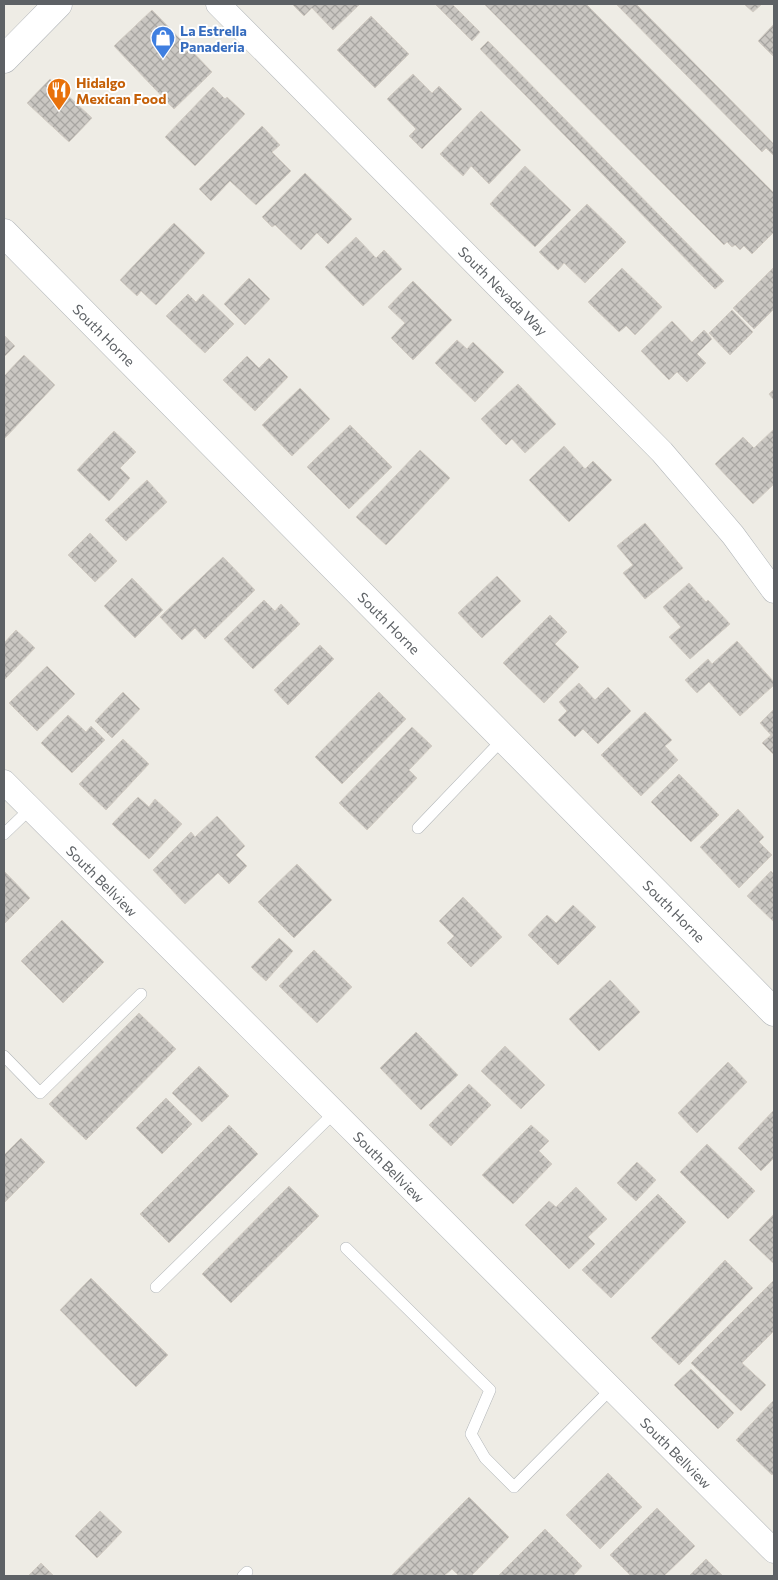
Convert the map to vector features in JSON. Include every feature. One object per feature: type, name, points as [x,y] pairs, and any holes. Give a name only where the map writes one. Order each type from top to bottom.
[{"type":"street","points":[[4,59],[58,4]]},
{"type":"street","name":"South Nevada Way","points":[[218,4],[662,452],[771,579]]},
{"type":"street","name":"South Horne","points":[[4,233],[774,1012]]},
{"type":"street","name":"South Bellview","points":[[4,782],[774,1551]]},
{"type":"lane","points":[[418,828],[503,738]]},
{"type":"lane","points":[[4,834],[30,809]]},
{"type":"lane","points":[[4,1056],[40,1093],[141,994]]},
{"type":"lane","points":[[156,1287],[334,1113]]},
{"type":"lane","points":[[346,1248],[490,1390],[471,1434],[485,1458],[514,1487],[611,1389]]},
{"type":"building","points":[[292,4],[360,4],[333,30],[312,8],[304,16]]},
{"type":"building","points":[[435,4],[452,4],[480,32],[472,41]]},
{"type":"building","points":[[484,4],[586,4],[774,193],[774,232],[752,254],[744,246],[740,250],[735,245],[732,247],[727,242],[724,245]]},
{"type":"building","points":[[616,4],[636,4],[774,144],[774,156],[766,148],[762,152]]},
{"type":"building","points":[[744,4],[762,4],[753,12]]},
{"type":"building","name":"La Estrella Panaderia","points":[[152,10],[212,72],[174,109],[114,46]]},
{"type":"building","points":[[371,16],[409,54],[375,88],[337,50]]},
{"type":"building","points":[[774,24],[774,57],[758,41]]},
{"type":"building","points":[[488,41],[724,281],[715,289],[480,49]]},
{"type":"building","points":[[413,74],[432,93],[439,86],[462,109],[422,149],[409,136],[416,129],[387,99]]},
{"type":"building","name":"Hidalgo Mexican Food","points":[[50,79],[92,118],[69,142],[27,103]]},
{"type":"building","points":[[213,87],[245,114],[195,166],[165,137]]},
{"type":"building","points":[[481,111],[521,150],[489,184],[471,166],[463,176],[440,154]]},
{"type":"building","points":[[262,126],[280,145],[272,152],[291,171],[256,205],[230,181],[211,201],[199,189]]},
{"type":"building","points":[[525,166],[571,210],[535,247],[490,204]]},
{"type":"building","points":[[305,173],[352,219],[328,244],[317,233],[301,250],[275,225],[272,227],[262,217]]},
{"type":"building","points":[[587,204],[626,242],[585,283],[564,263],[558,270],[539,252]]},
{"type":"building","points":[[174,223],[205,253],[156,305],[141,291],[137,296],[120,280]]},
{"type":"building","points":[[356,237],[376,258],[384,250],[402,269],[363,306],[325,267]]},
{"type":"building","points":[[774,267],[774,309],[754,329],[733,308]]},
{"type":"building","points":[[622,268],[662,307],[635,335],[626,326],[619,332],[588,302]]},
{"type":"building","points":[[249,278],[270,299],[245,325],[224,304]]},
{"type":"building","points":[[413,281],[452,320],[413,360],[391,338],[405,323],[388,307]]},
{"type":"building","points":[[188,294],[196,302],[203,294],[234,324],[205,353],[166,316]]},
{"type":"building","points":[[732,310],[753,332],[730,355],[709,333]]},
{"type":"building","points":[[672,321],[692,342],[704,330],[712,339],[697,354],[706,363],[687,382],[677,372],[669,380],[641,351]]},
{"type":"building","points":[[4,335],[15,346],[4,357]]},
{"type":"building","points":[[457,340],[467,349],[473,342],[504,372],[475,402],[435,363]]},
{"type":"building","points":[[24,355],[55,385],[5,438],[4,376]]},
{"type":"building","points":[[247,356],[259,368],[269,358],[288,377],[255,411],[223,380]]},
{"type":"building","points":[[518,384],[556,424],[525,453],[512,439],[506,445],[481,419]]},
{"type":"building","points":[[300,388],[330,419],[292,456],[262,425]]},
{"type":"building","points":[[774,389],[774,400],[769,394]]},
{"type":"building","points":[[350,425],[392,467],[349,509],[307,467]]},
{"type":"building","points":[[774,429],[774,484],[753,504],[715,464],[743,437],[754,448]]},
{"type":"building","points":[[114,431],[136,452],[120,468],[130,478],[109,501],[77,470]]},
{"type":"building","points":[[564,446],[585,469],[593,461],[612,480],[569,522],[529,480]]},
{"type":"building","points":[[420,450],[450,478],[386,545],[356,517]]},
{"type":"building","points":[[147,480],[167,502],[126,541],[105,520]]},
{"type":"building","points":[[645,523],[683,568],[645,599],[623,573],[633,565],[617,546]]},
{"type":"building","points":[[90,533],[117,561],[95,582],[68,555]]},
{"type":"building","points":[[223,557],[255,590],[205,639],[195,628],[182,640],[160,617]]},
{"type":"building","points":[[497,576],[521,601],[482,638],[458,613]]},
{"type":"building","points":[[132,578],[163,610],[135,638],[104,606]]},
{"type":"building","points":[[689,583],[730,624],[690,659],[669,637],[681,627],[663,607]]},
{"type":"building","points":[[264,600],[275,611],[281,604],[300,624],[253,669],[224,639]]},
{"type":"building","points":[[550,615],[567,632],[555,644],[579,667],[544,703],[503,663]]},
{"type":"building","points":[[16,630],[35,648],[4,680],[4,643]]},
{"type":"building","points":[[737,641],[774,682],[774,685],[740,716],[709,682],[697,693],[685,680],[708,659],[712,664]]},
{"type":"building","points":[[320,645],[334,659],[288,705],[274,690]]},
{"type":"building","points":[[47,666],[75,694],[37,731],[9,703]]},
{"type":"building","points":[[579,683],[595,700],[608,687],[631,711],[598,744],[583,729],[575,737],[558,720],[567,711],[559,702]]},
{"type":"building","points":[[123,692],[140,709],[112,738],[95,721]]},
{"type":"building","points":[[379,692],[406,719],[342,784],[315,757]]},
{"type":"building","points":[[774,709],[774,755],[762,743],[771,735],[760,723]]},
{"type":"building","points":[[645,712],[672,740],[665,746],[678,760],[641,796],[601,755]]},
{"type":"building","points":[[68,715],[86,732],[91,726],[105,740],[72,773],[41,743]]},
{"type":"building","points":[[412,727],[432,746],[409,770],[417,778],[367,830],[339,803]]},
{"type":"building","points":[[123,739],[149,764],[106,810],[79,784]]},
{"type":"building","points":[[679,774],[719,815],[691,842],[651,802]]},
{"type":"building","points":[[138,797],[149,807],[155,799],[182,824],[149,859],[112,824]]},
{"type":"building","points":[[738,809],[764,837],[759,842],[772,855],[739,888],[700,847]]},
{"type":"building","points":[[217,816],[245,846],[236,855],[247,866],[229,884],[218,873],[185,904],[153,870],[191,832],[195,837]]},
{"type":"building","points":[[297,864],[332,900],[294,938],[258,902]]},
{"type":"building","points":[[4,871],[30,898],[4,924]]},
{"type":"building","points":[[771,871],[774,874],[774,922],[747,896]]},
{"type":"building","points":[[463,897],[502,937],[471,967],[447,943],[454,936],[439,921]]},
{"type":"building","points":[[573,905],[596,927],[558,965],[528,935],[547,915],[556,923]]},
{"type":"building","points":[[62,920],[104,962],[63,1003],[21,961]]},
{"type":"building","points":[[279,938],[293,951],[266,981],[251,967]]},
{"type":"building","points":[[314,950],[352,987],[317,1023],[279,986]]},
{"type":"building","points":[[610,980],[640,1012],[599,1051],[569,1019]]},
{"type":"building","points":[[139,1013],[176,1049],[86,1140],[49,1104]]},
{"type":"building","points":[[416,1032],[458,1075],[421,1110],[380,1068]]},
{"type":"building","points":[[505,1046],[545,1085],[521,1109],[481,1071]]},
{"type":"building","points":[[728,1062],[747,1082],[697,1133],[678,1113]]},
{"type":"building","points":[[199,1066],[229,1096],[202,1122],[172,1093]]},
{"type":"building","points":[[469,1084],[491,1105],[451,1146],[429,1125]]},
{"type":"building","points":[[166,1098],[192,1124],[162,1154],[136,1128]]},
{"type":"building","points":[[774,1110],[774,1158],[761,1171],[738,1148]]},
{"type":"building","points":[[229,1125],[258,1154],[169,1243],[140,1214]]},
{"type":"building","points":[[531,1125],[549,1141],[539,1151],[552,1164],[513,1204],[482,1175]]},
{"type":"building","points":[[21,1138],[45,1162],[4,1203],[4,1155]]},
{"type":"building","points":[[707,1144],[755,1191],[728,1219],[680,1172]]},
{"type":"building","points":[[637,1162],[656,1180],[636,1201],[617,1183]]},
{"type":"building","points":[[289,1186],[319,1216],[231,1303],[202,1274]]},
{"type":"building","points":[[576,1187],[607,1219],[588,1237],[595,1244],[569,1269],[525,1225],[549,1201],[556,1207]]},
{"type":"building","points":[[658,1194],[686,1222],[611,1298],[582,1270]]},
{"type":"building","points":[[774,1214],[774,1264],[749,1240]]},
{"type":"building","points":[[725,1260],[753,1288],[679,1365],[651,1338]]},
{"type":"building","points":[[91,1278],[168,1355],[136,1387],[60,1310]]},
{"type":"building","points":[[774,1280],[774,1331],[742,1363],[766,1385],[741,1411],[691,1363]]},
{"type":"building","points":[[691,1369],[734,1413],[718,1429],[674,1385]]},
{"type":"building","points":[[774,1400],[774,1473],[772,1475],[736,1440]]},
{"type":"building","points":[[608,1473],[642,1507],[600,1549],[566,1515]]},
{"type":"building","points":[[469,1497],[509,1537],[471,1576],[459,1576],[452,1569],[444,1576],[391,1576]]},
{"type":"building","points":[[657,1508],[695,1546],[664,1576],[631,1576],[610,1555]]},
{"type":"building","points":[[100,1511],[122,1532],[97,1558],[75,1536]]},
{"type":"building","points":[[545,1529],[582,1566],[573,1576],[498,1576]]},
{"type":"building","points":[[706,1559],[723,1576],[689,1576]]},
{"type":"building","points":[[41,1563],[54,1576],[28,1576]]},
{"type":"place","name":"La Estrella Panaderia","points":[[163,59]]},
{"type":"place","name":"Hidalgo Mexican Food","points":[[59,111]]}]
